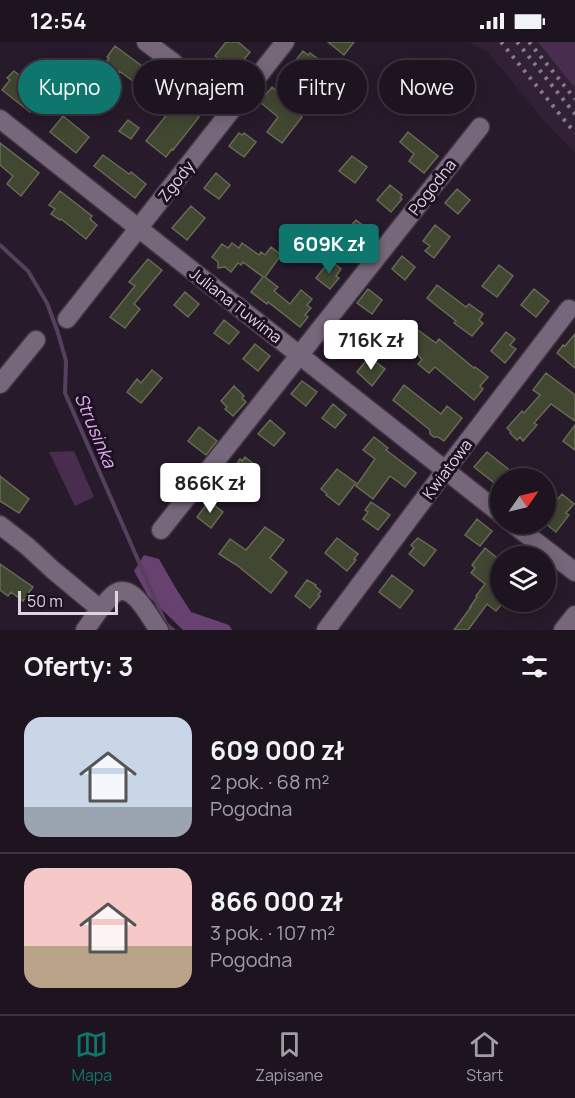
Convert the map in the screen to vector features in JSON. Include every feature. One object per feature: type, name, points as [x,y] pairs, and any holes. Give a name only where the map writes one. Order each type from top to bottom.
[{"type":"street","points":[[147,42],[170,60]]},
{"type":"street","name":"Zgody","points":[[67,319],[285,42]]},
{"type":"street","name":"Juliana Tuwima","points":[[0,119],[490,505]]},
{"type":"street","name":"Pogodna","points":[[161,530],[480,127]]},
{"type":"street","name":"Kwiatowa","points":[[326,630],[569,309]]},
{"type":"street","points":[[0,384],[36,340]]},
{"type":"street","points":[[0,525],[100,609]]},
{"type":"street","points":[[526,534],[575,572]]},
{"type":"street","points":[[85,630],[100,609],[118,592],[130,593],[140,602],[159,630]]},
{"type":"street","points":[[563,630],[575,615]]},
{"type":"shaded area","points":[[470,42],[538,42],[575,87],[575,153],[546,123],[487,51]]},
{"type":"shaded area","points":[[538,42],[575,42],[575,87],[570,82]]},
{"type":"shaded area","points":[[74,451],[94,497],[75,506],[49,452]]},
{"type":"shaded area","points":[[144,555],[159,559],[191,612],[229,625],[232,630],[183,630],[148,596],[134,571]]},
{"type":"building","points":[[226,42],[238,42],[250,52],[244,60],[220,60],[215,56]]},
{"type":"building","points":[[328,42],[354,42],[344,55]]},
{"type":"building","points":[[115,46],[134,60],[133,81],[121,72],[121,60],[108,60],[107,57]]},
{"type":"building","points":[[303,51],[318,59],[317,60],[296,60]]},
{"type":"building","points":[[14,71],[18,74],[18,103],[2,90],[10,80],[7,78]]},
{"type":"building","points":[[272,87],[277,91],[277,114],[298,114],[302,117],[282,143],[267,132],[278,117],[265,106],[265,96]]},
{"type":"building","points":[[167,114],[200,114],[166,157],[146,141]]},
{"type":"building","points":[[63,116],[89,137],[76,153],[50,132]]},
{"type":"building","points":[[128,120],[139,128],[131,139],[119,131]]},
{"type":"building","points":[[408,132],[438,156],[424,173],[409,161],[414,154],[400,142]]},
{"type":"building","points":[[239,133],[242,135],[244,133],[256,142],[244,157],[229,146]]},
{"type":"building","points":[[0,143],[39,173],[21,196],[7,184],[13,176],[0,165]]},
{"type":"building","points":[[103,155],[146,184],[135,198],[94,166]]},
{"type":"building","points":[[352,156],[367,167],[355,183],[339,171]]},
{"type":"building","points":[[216,173],[230,185],[219,199],[204,188]]},
{"type":"building","points":[[390,185],[402,195],[400,198],[402,199],[391,212],[377,200]]},
{"type":"building","points":[[457,189],[470,200],[458,214],[445,203]]},
{"type":"building","points":[[60,191],[92,216],[90,219],[97,225],[86,239],[51,214],[55,209],[49,205]]},
{"type":"building","points":[[191,206],[205,218],[187,240],[172,228]]},
{"type":"building","points":[[356,220],[374,234],[365,246],[360,248],[343,235]]},
{"type":"building","points":[[435,225],[450,237],[434,258],[425,251],[430,246],[423,241]]},
{"type":"building","points":[[232,243],[239,248],[242,243],[259,255],[261,252],[265,255],[271,247],[281,255],[265,277],[278,287],[274,291],[290,304],[301,290],[312,299],[307,305],[311,308],[305,315],[308,317],[300,327],[251,292],[263,277],[243,262],[241,265],[238,263],[231,272],[225,267],[218,268],[218,262],[212,257],[222,244],[228,248]]},
{"type":"building","points":[[402,256],[415,267],[405,280],[392,269]]},
{"type":"building","points":[[148,259],[162,270],[134,304],[140,309],[125,328],[110,317],[135,286],[129,282]]},
{"type":"building","points":[[330,260],[341,269],[336,276],[339,278],[330,289],[316,278]]},
{"type":"building","points":[[499,265],[513,276],[497,297],[482,286]]},
{"type":"building","points":[[437,285],[466,307],[469,304],[483,314],[479,320],[483,323],[472,336],[427,298]]},
{"type":"building","points":[[368,289],[382,300],[372,314],[357,303]]},
{"type":"building","points":[[534,289],[549,301],[536,317],[521,305]]},
{"type":"building","points":[[185,292],[199,304],[188,317],[174,305]]},
{"type":"building","points":[[224,320],[239,332],[229,344],[214,333]]},
{"type":"building","points":[[404,320],[436,343],[439,339],[488,377],[480,386],[483,389],[474,400],[435,367],[429,373],[418,364],[422,360],[417,353],[393,334]]},
{"type":"building","points":[[506,332],[515,339],[510,345],[516,349],[505,363],[491,351]]},
{"type":"building","points":[[575,334],[575,368],[557,353]]},
{"type":"building","points":[[255,344],[270,356],[258,371],[243,359]]},
{"type":"building","points":[[369,357],[385,369],[372,386],[357,372]]},
{"type":"building","points":[[152,370],[162,378],[141,403],[127,392],[137,379],[141,383]]},
{"type":"building","points":[[546,373],[575,395],[575,421],[551,404],[534,423],[537,425],[523,441],[520,437],[517,440],[507,428],[540,395],[533,390]]},
{"type":"building","points":[[302,381],[317,392],[306,406],[291,394]]},
{"type":"building","points":[[404,385],[441,414],[447,406],[462,418],[444,441],[430,434],[430,430],[393,400]]},
{"type":"building","points":[[234,386],[244,396],[242,398],[246,402],[233,416],[225,409],[227,407],[221,401]]},
{"type":"building","points":[[333,404],[346,415],[335,428],[322,418]]},
{"type":"building","points":[[270,420],[285,433],[274,446],[258,434]]},
{"type":"building","points":[[575,425],[575,450],[563,441]]},
{"type":"building","points":[[199,427],[217,441],[206,455],[188,441]]},
{"type":"building","points":[[374,437],[388,448],[386,450],[416,473],[405,487],[390,476],[373,499],[356,486],[375,459],[363,450]]},
{"type":"building","points":[[487,452],[507,468],[490,468],[490,480],[474,467]]},
{"type":"building","points":[[245,457],[259,468],[248,482],[232,471],[240,459],[242,461]]},
{"type":"building","points":[[337,469],[356,483],[339,505],[321,489]]},
{"type":"building","points":[[0,476],[29,499],[19,513],[0,501]]},
{"type":"building","points":[[562,494],[574,504],[566,513],[569,515],[556,532],[556,501]]},
{"type":"building","points":[[209,501],[223,512],[211,528],[197,517]]},
{"type":"building","points":[[371,502],[390,515],[378,530],[363,519],[368,512],[365,510]]},
{"type":"building","points":[[477,519],[490,529],[490,534],[480,546],[465,535]]},
{"type":"building","points":[[265,527],[284,540],[270,558],[287,572],[271,593],[238,566],[219,554],[230,539],[246,550]]},
{"type":"building","points":[[337,538],[358,554],[347,571],[325,553]]},
{"type":"building","points":[[418,538],[436,550],[424,566],[409,554],[414,548],[411,545]]},
{"type":"building","points":[[485,548],[490,552],[490,606],[487,604],[468,630],[454,630],[485,584],[471,573],[475,568],[472,565]]},
{"type":"building","points":[[0,564],[33,587],[23,601],[11,592],[8,596],[0,590]]},
{"type":"building","points":[[392,575],[413,591],[400,608],[379,592]]},
{"type":"building","points":[[307,580],[321,591],[318,595],[320,596],[310,608],[295,596]]},
{"type":"waterway","name":"Strusinka","points":[[0,245],[28,271],[47,303],[66,361],[65,393],[166,624],[173,630]]},
{"type":"railway","points":[[501,42],[575,133]]},
{"type":"railway","points":[[517,42],[575,114]]},
{"type":"railway","points":[[529,42],[575,99]]}]
